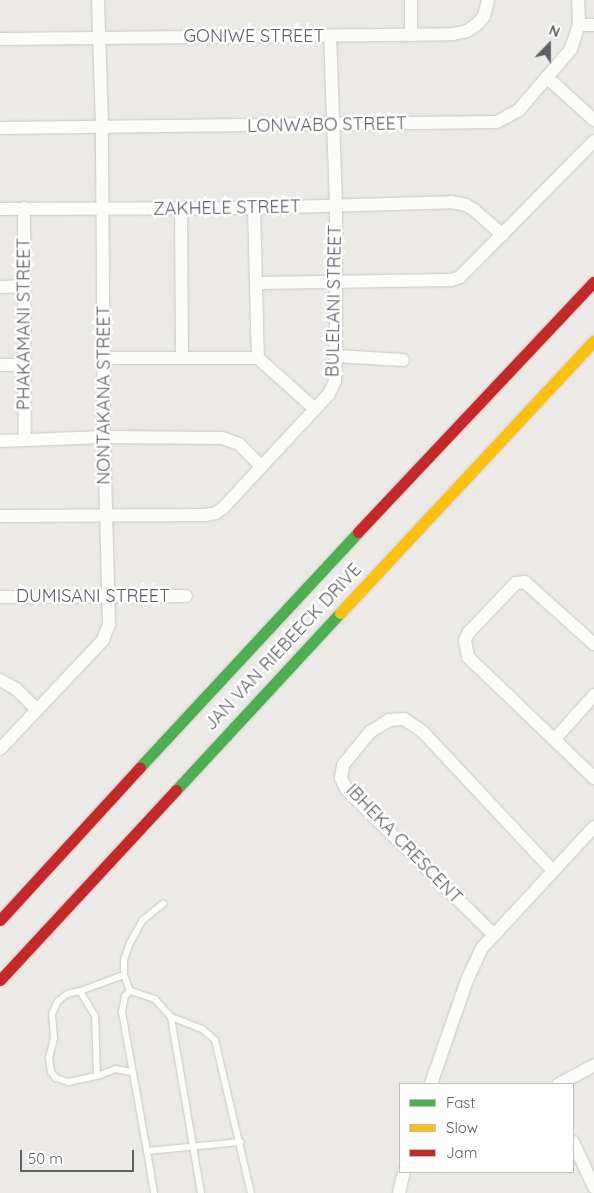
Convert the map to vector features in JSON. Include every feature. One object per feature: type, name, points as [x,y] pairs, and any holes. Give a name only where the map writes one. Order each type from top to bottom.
[{"type":"main road","name":"JAN VAN RIEBEECK DRIVE","points":[[0,920],[297,597],[594,282]]},
{"type":"main road","name":"JAN VAN RIEBEECK DRIVE","points":[[0,980],[364,585],[594,341]]},
{"type":"street","name":"NONTAKANA STREET","points":[[0,748],[103,640],[109,624],[105,514],[102,127],[98,0]]},
{"type":"street","points":[[411,0],[411,35]]},
{"type":"street","name":"GONIWE STREET","points":[[0,38],[98,36],[330,37],[453,34],[467,31],[484,16],[488,0]]},
{"type":"street","name":"LONWABO STREET","points":[[0,128],[497,122],[518,110],[548,78],[571,49],[579,25],[578,0]]},
{"type":"street","points":[[579,25],[594,25]]},
{"type":"street","name":"BULELANI STREET","points":[[0,516],[205,515],[216,513],[223,508],[315,409],[332,388],[335,381],[336,356],[336,206],[330,37]]},
{"type":"street","points":[[548,78],[594,120]]},
{"type":"street","points":[[258,284],[451,280],[468,272],[594,141]]},
{"type":"street","name":"ZAKHELE STREET","points":[[0,209],[181,209],[458,203],[474,210],[503,235]]},
{"type":"street","name":"PHAKAMANI STREET","points":[[24,208],[25,440]]},
{"type":"street","points":[[254,208],[258,284],[258,358]]},
{"type":"street","points":[[181,209],[182,358]]},
{"type":"street","points":[[0,287],[24,286]]},
{"type":"street","points":[[336,356],[403,360]]},
{"type":"street","points":[[103,358],[258,358],[315,409]]},
{"type":"street","points":[[0,365],[24,365]]},
{"type":"street","points":[[0,441],[104,437],[222,438],[239,444],[261,466]]},
{"type":"street","points":[[594,644],[524,582],[516,583],[469,632],[465,640],[468,656],[594,778]]},
{"type":"street","name":"DUMISANI STREET","points":[[0,597],[186,596]]},
{"type":"street","points":[[0,680],[16,689],[36,709]]},
{"type":"street","points":[[555,739],[594,695]]},
{"type":"street","name":"IBHEKA CRESCENT","points":[[493,934],[346,789],[341,778],[343,765],[370,732],[389,720],[404,719],[423,732],[553,871]]},
{"type":"street","points":[[431,1083],[467,980],[482,948],[594,827]]},
{"type":"street","points":[[560,1083],[594,1065]]},
{"type":"street","points":[[574,1144],[594,1187]]},
{"type":"street","points":[[399,1193],[404,1173]]},
{"type":"lane","points":[[130,991],[124,975],[124,960],[130,943],[144,920],[163,904]]},
{"type":"lane","points":[[124,975],[68,994],[58,1001],[52,1014],[54,1038],[49,1058],[51,1072],[56,1078],[68,1082],[97,1076],[115,1069],[132,1072]]},
{"type":"lane","points":[[80,991],[94,1016],[97,1076]]},
{"type":"lane","points":[[130,991],[155,999],[171,1017],[202,1029],[215,1040],[241,1142],[251,1193]]},
{"type":"lane","points":[[130,991],[125,996],[122,1012],[154,1193]]},
{"type":"lane","points":[[171,1017],[201,1193]]},
{"type":"lane","points":[[147,1151],[241,1142]]},
{"type":"traffic: fast","points":[[140,767],[358,532]]},
{"type":"traffic: fast","points":[[176,790],[340,613]]},
{"type":"traffic: slow","points":[[340,613],[594,341]]},
{"type":"traffic: jam","points":[[358,532],[594,282]]},
{"type":"traffic: jam","points":[[0,920],[140,767]]},
{"type":"traffic: jam","points":[[0,980],[176,790]]}]
